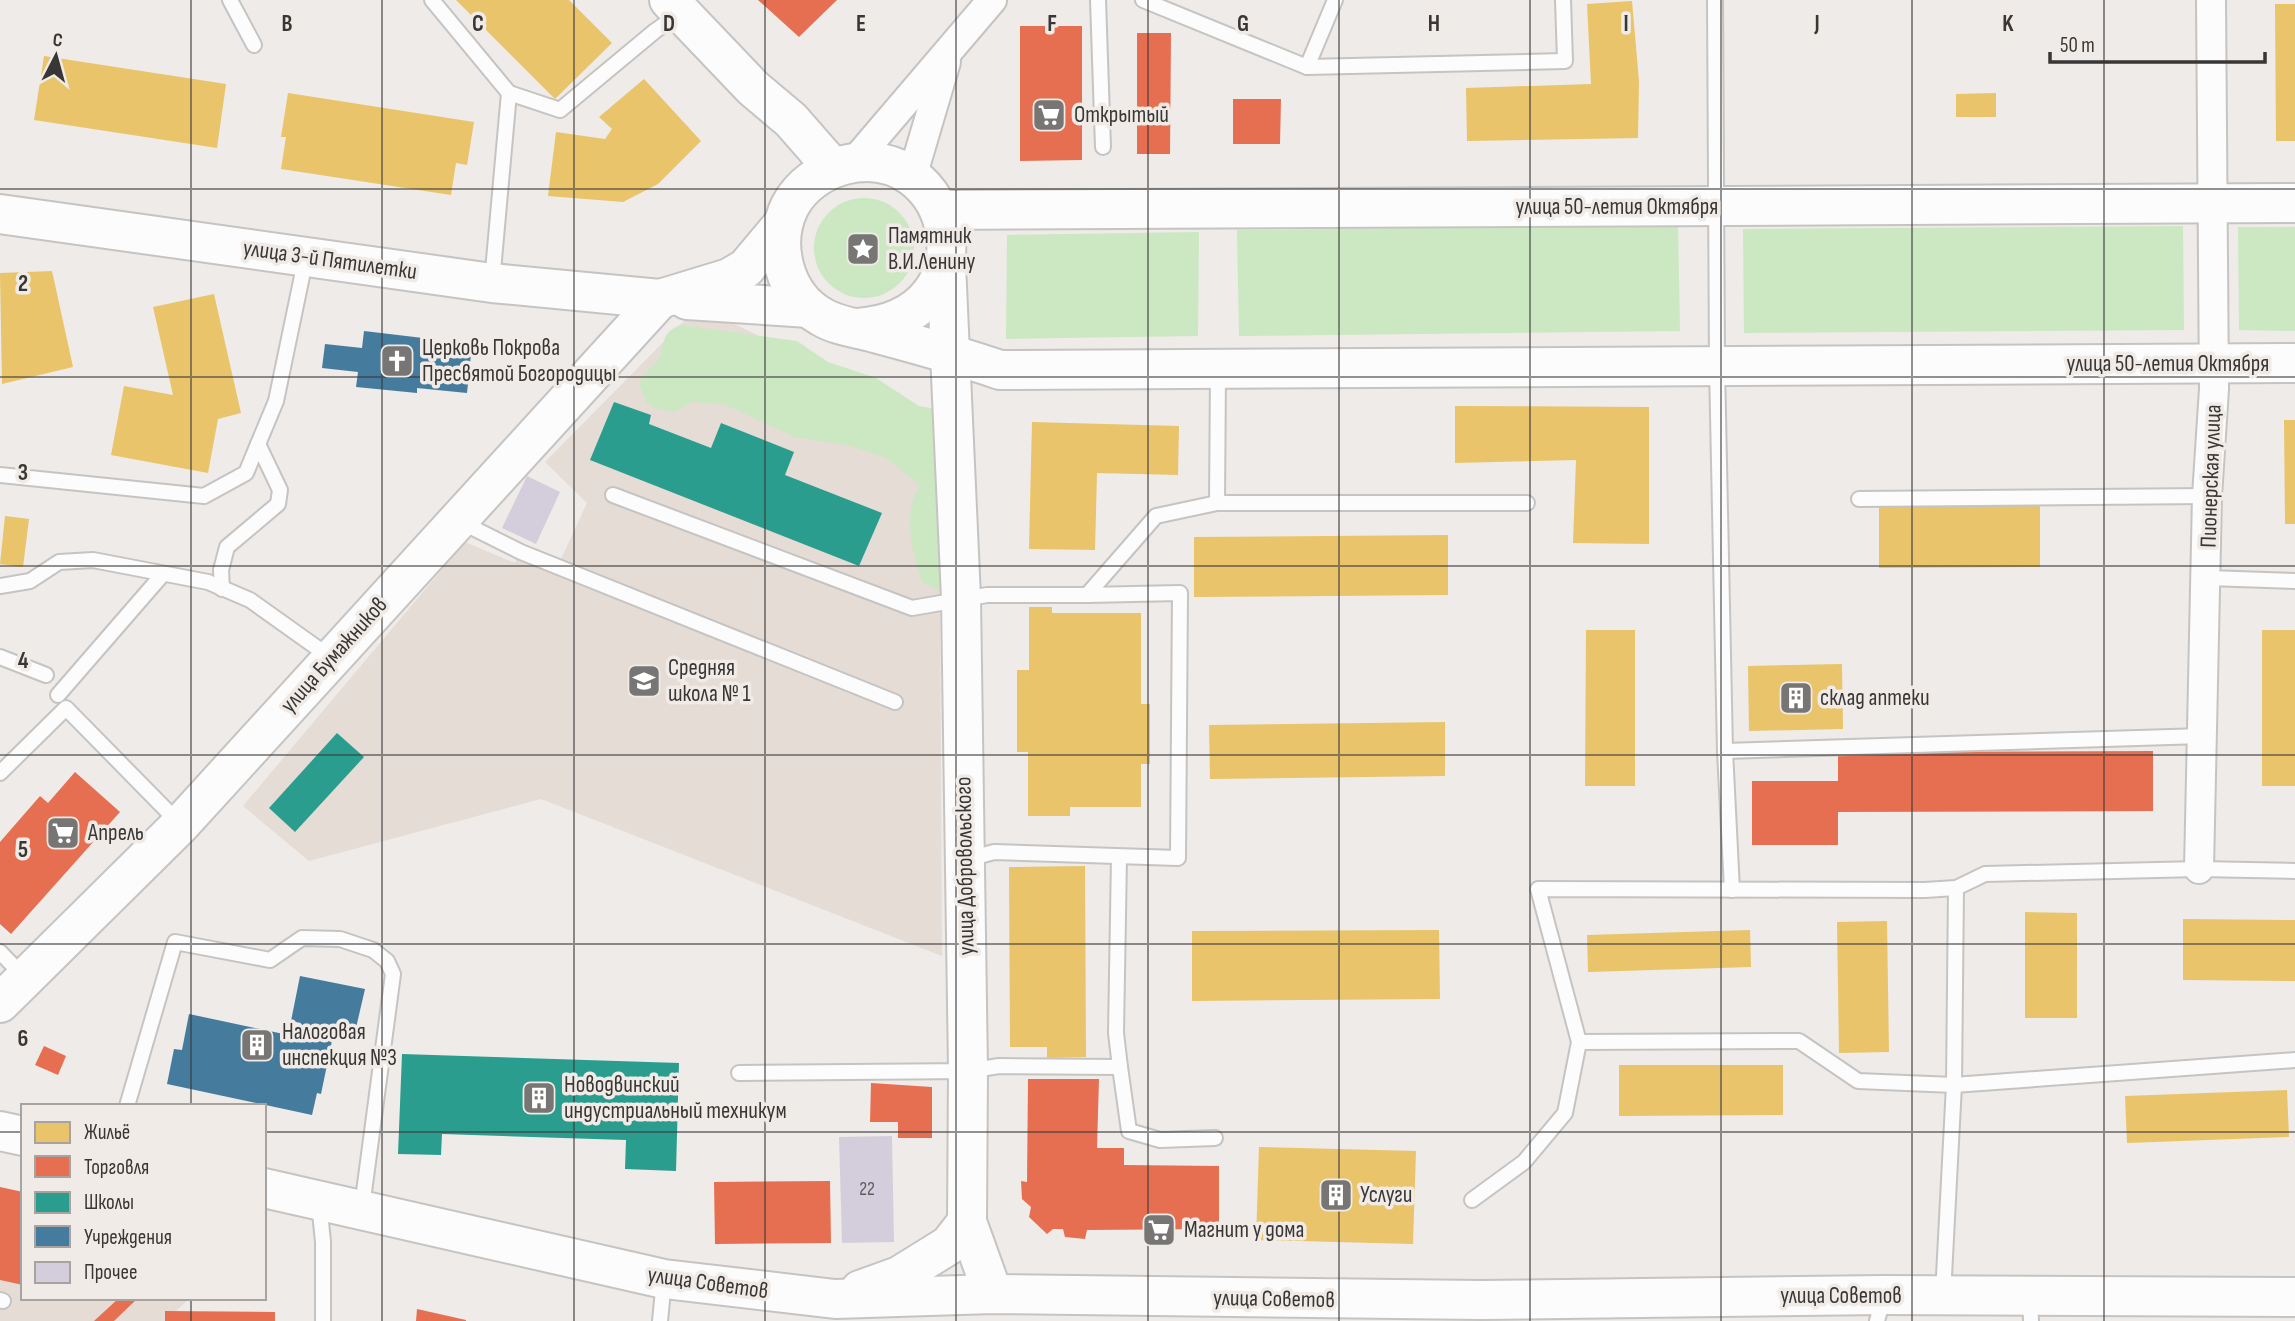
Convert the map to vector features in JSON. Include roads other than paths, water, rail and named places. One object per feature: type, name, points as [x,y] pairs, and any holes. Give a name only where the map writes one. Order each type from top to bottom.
[{"type":"main road","points":[[676,6],[753,88],[843,165]]},
{"type":"main road","points":[[753,88],[780,131],[802,190]]},
{"type":"main road","points":[[660,299],[729,278],[746,268],[783,224],[802,190],[843,165],[882,164],[912,177],[929,193],[940,210],[946,230],[946,261],[939,281],[920,307],[905,318],[885,326],[858,328],[838,325],[809,308],[791,285],[785,271],[781,248],[783,224]]},
{"type":"main road","name":"улица 50-летия Октября","points":[[940,210],[2295,203]]},
{"type":"main road","name":"улица 3-й Пятилетки","points":[[0,214],[492,283],[660,299],[809,308]]},
{"type":"main road","name":"улица Добровольского","points":[[946,261],[961,598],[968,1071],[967,1222]]},
{"type":"main road","name":"улица Бумажников","points":[[8,977],[180,825],[660,299]]},
{"type":"main road","name":"улица 50-летия Октября","points":[[858,328],[1000,370],[2295,363]]},
{"type":"main road","points":[[0,1132],[21,1136]]},
{"type":"main road","name":"улица Советов","points":[[266,1188],[664,1279],[837,1310],[993,1294],[1323,1305],[1638,1303],[1881,1308],[1943,1296],[2031,1308],[2206,1303],[2295,1297]]},
{"type":"main road","points":[[967,1222],[993,1294]]},
{"type":"main road","points":[[837,1310],[949,1245],[967,1222]]},
{"type":"street","points":[[843,165],[992,0]]},
{"type":"street","name":"Пионерская улица","points":[[2199,869],[2208,578],[2207,496],[2214,363],[2211,0]]},
{"type":"street","points":[[912,177],[950,49]]},
{"type":"lane","points":[[230,0],[254,45]]},
{"type":"lane","points":[[432,0],[509,93],[560,110],[655,31],[676,6]]},
{"type":"lane","points":[[1098,0],[1103,147]]},
{"type":"lane","points":[[1143,0],[1172,5],[1307,67],[1565,61],[1563,0]]},
{"type":"lane","points":[[1307,67],[1335,0]]},
{"type":"lane","points":[[1715,0],[1717,366],[1732,890]]},
{"type":"lane","points":[[492,283],[509,93]]},
{"type":"lane","points":[[0,475],[204,496],[246,473],[276,401],[306,257]]},
{"type":"lane","points":[[1217,503],[1218,368]]},
{"type":"lane","points":[[222,589],[222,570],[227,547],[278,504],[280,490],[258,444]]},
{"type":"lane","points":[[613,495],[912,608],[987,595],[1180,593],[1178,858],[994,852],[965,860]]},
{"type":"lane","points":[[1858,499],[2207,496]]},
{"type":"lane","points":[[1087,595],[1156,516],[1217,503],[1527,503]]},
{"type":"lane","points":[[457,520],[521,552],[895,702]]},
{"type":"lane","points":[[0,586],[30,580],[59,562],[93,560],[208,582],[250,600],[331,658]]},
{"type":"lane","points":[[58,695],[163,574]]},
{"type":"lane","points":[[2208,578],[2295,581]]},
{"type":"lane","points":[[0,657],[46,676]]},
{"type":"lane","points":[[0,773],[66,708],[180,825]]},
{"type":"lane","points":[[1726,751],[2203,736]]},
{"type":"lane","points":[[1119,856],[1116,1033],[1129,1131],[1160,1140],[1215,1138]]},
{"type":"lane","points":[[1472,1200],[1524,1163],[1566,1114],[1579,1042],[1538,889],[1956,888],[1985,874],[2199,869],[2295,871]]},
{"type":"lane","points":[[1943,1296],[1954,1085],[1956,888]]},
{"type":"lane","points":[[128,1104],[175,942],[270,961],[302,938],[340,939],[373,950],[387,961],[393,974],[362,1212]]},
{"type":"lane","points":[[1579,1042],[1799,1041],[1858,1081],[1954,1085],[2295,1060]]},
{"type":"lane","points":[[739,1073],[968,1071],[999,1066],[1119,1067]]},
{"type":"lane","points":[[319,1200],[323,1242],[323,1321]]},
{"type":"lane","points":[[660,1321],[664,1279]]},
{"type":"place","name":"Открытый","points":[[1049,115]]},
{"type":"place","name":"Памятник В.И.Ленину","points":[[863,249]]},
{"type":"place","name":"Церковь Покрова Пресвятой Богородицы","points":[[397,361]]},
{"type":"place","name":"Средняя школа № 1","points":[[644,681]]},
{"type":"place","name":"склад аптеки","points":[[1796,698]]},
{"type":"place","name":"Апрель","points":[[63,833]]},
{"type":"place","name":"Налоговая инспекция №3","points":[[257,1045]]},
{"type":"place","name":"Новодвинский индустриальный техникум","points":[[539,1098]]},
{"type":"place","name":"Услуги","points":[[1336,1195]]},
{"type":"place","name":"Магнит у дома","points":[[1159,1230]]}]
